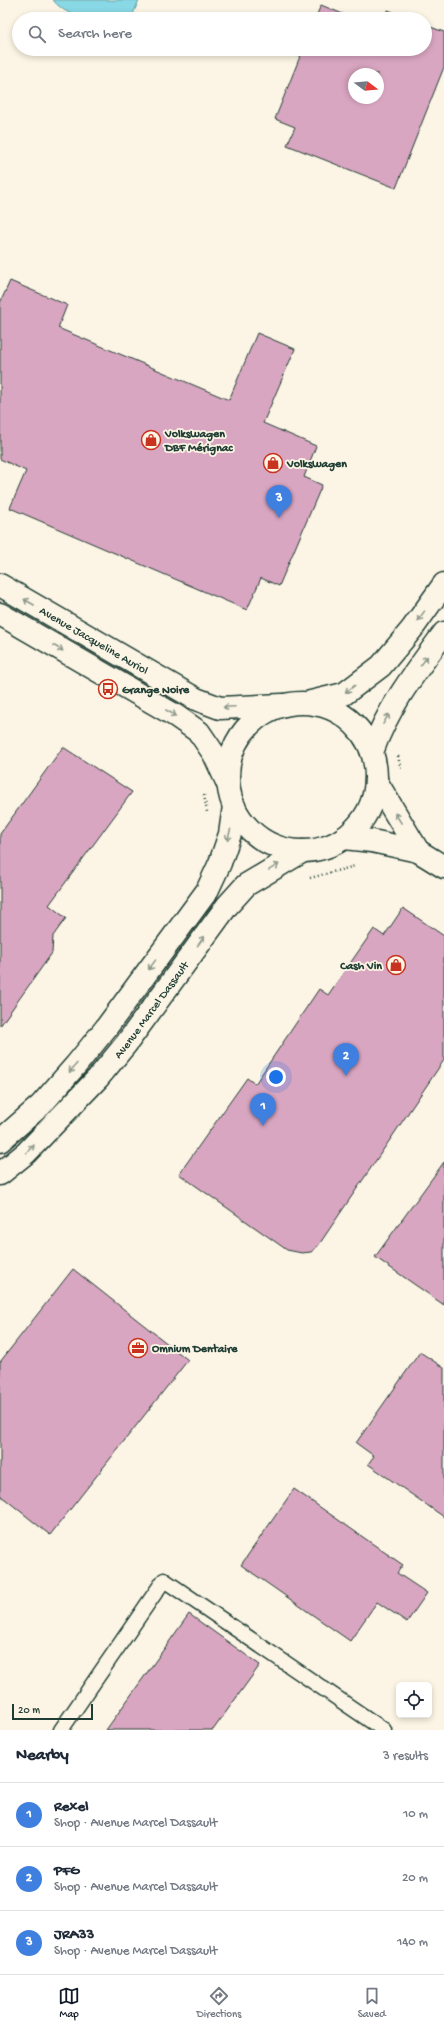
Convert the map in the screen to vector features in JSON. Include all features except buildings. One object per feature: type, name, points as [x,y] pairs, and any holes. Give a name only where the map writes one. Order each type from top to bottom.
[{"type":"main road","points":[[308,702],[344,694],[381,666],[412,628],[444,584]]},
{"type":"main road","name":"Avenue Jacqueline Auriol","points":[[0,585],[196,700],[220,708],[282,705],[308,702]]},
{"type":"main road","points":[[0,614],[176,716],[199,732],[214,754],[228,784],[234,806],[246,825],[262,839],[282,848],[303,851],[324,847],[344,838],[360,823],[371,803],[376,781],[372,752],[362,733],[348,718],[329,707],[308,702]]},
{"type":"main road","points":[[372,752],[381,728],[403,689],[444,633]]},
{"type":"main road","points":[[228,784],[230,758],[241,735],[259,716],[282,705]]},
{"type":"main road","points":[[376,781],[418,851]]},
{"type":"main road","name":"Avenue Marcel Dassault","points":[[0,1141],[40,1105],[76,1065],[106,1028],[207,891],[220,863],[230,834],[234,806]]},
{"type":"main road","points":[[344,838],[418,851],[444,867]]},
{"type":"main road","name":"Avenue Marcel Dassault","points":[[0,1174],[26,1153],[98,1078],[126,1044],[227,906],[246,885],[303,851]]},
{"type":"lane","points":[[61,1730],[164,1580],[384,1730]]},
{"type":"path","points":[[398,754],[402,776]]},
{"type":"path","points":[[204,789],[207,813]]},
{"type":"path","points":[[304,879],[362,864]]},
{"type":"water","points":[[53,0],[139,0],[134,12],[68,12]]},
{"type":"place","name":"Volkswagen DBF Mérignac","points":[[151,440]]},
{"type":"place","name":"Volkswagen","points":[[273,463]]},
{"type":"place","name":"JRA33","points":[[279,518]]},
{"type":"place","name":"Grange Noire","points":[[108,689]]},
{"type":"place","name":"Cash Vin","points":[[396,965]]},
{"type":"place","name":"PFG","points":[[346,1076]]},
{"type":"place","name":"Rexel","points":[[263,1126]]},
{"type":"place","name":"Omnium Dentaire","points":[[138,1348]]}]
